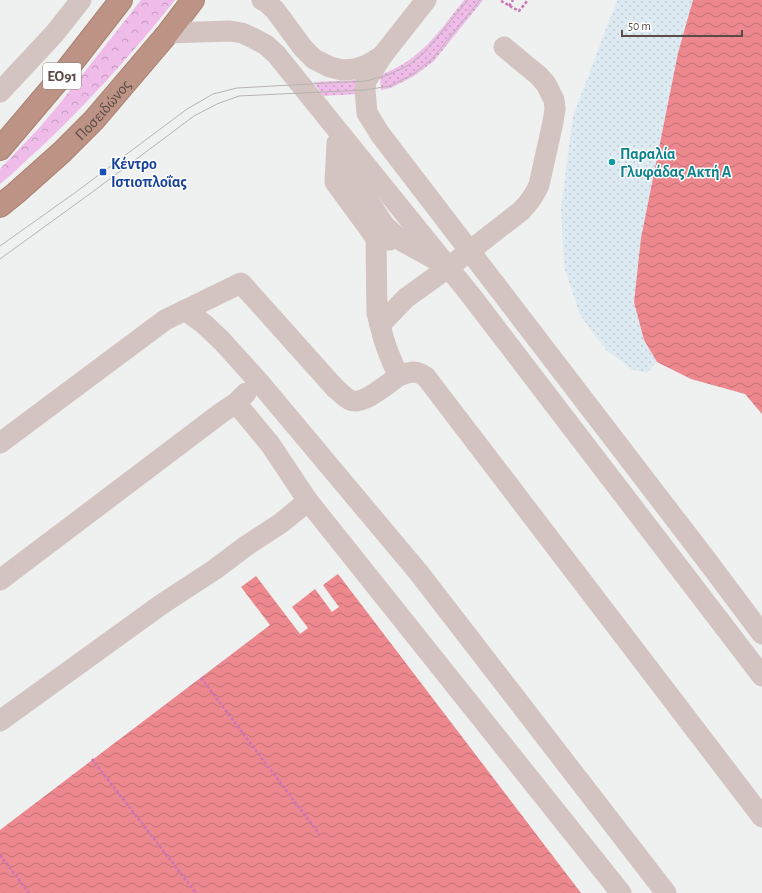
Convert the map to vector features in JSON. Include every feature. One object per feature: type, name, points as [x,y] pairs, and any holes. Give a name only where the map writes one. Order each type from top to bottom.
[{"type":"highway","name":"ΕΟ91","points":[[0,149],[61,77],[121,0]]},
{"type":"highway","name":"Ποσειδώνος","points":[[0,206],[16,194],[62,152],[94,120],[168,33],[193,0]]},
{"type":"street","points":[[0,92],[82,0]]},
{"type":"street","points":[[262,0],[275,10],[303,48],[314,59],[330,67],[342,70],[355,69],[367,65],[382,56]]},
{"type":"street","points":[[426,0],[382,56],[366,81],[365,90],[367,113],[380,134],[762,634]]},
{"type":"street","points":[[168,33],[230,31],[242,33],[266,45],[276,54],[449,267],[762,676]]},
{"type":"street","points":[[380,324],[406,298],[449,267],[521,211],[535,195],[539,185],[553,122],[555,109],[554,100],[546,84],[539,76],[504,47]]},
{"type":"street","points":[[338,130],[367,113]]},
{"type":"street","points":[[338,130],[334,182],[376,238],[377,313],[385,346],[399,376]]},
{"type":"street","points":[[338,130],[353,178],[385,226],[402,242],[449,267]]},
{"type":"street","points":[[376,238],[402,242]]},
{"type":"street","points":[[0,443],[165,320],[241,283],[335,388],[350,400],[355,402],[367,398],[399,376],[409,372],[421,373],[426,377],[762,817]]},
{"type":"street","points":[[185,310],[204,324],[222,341],[259,382],[420,573],[666,893]]},
{"type":"street","points":[[0,580],[236,402],[259,382]]},
{"type":"street","points":[[236,402],[270,444],[308,501],[622,893]]},
{"type":"street","points":[[0,721],[162,604],[214,570],[246,546],[281,524],[308,501]]},
{"type":"path","points":[[509,6],[513,0]]},
{"type":"path","points":[[501,1],[519,12],[528,0]]},
{"type":"path","points":[[201,678],[320,835]]},
{"type":"path","points":[[92,759],[196,893]]},
{"type":"path","points":[[0,855],[29,893]]},
{"type":"green space","points":[[141,0],[175,0],[143,39],[92,96],[57,132],[0,184],[0,169],[40,127],[61,102]]},
{"type":"green space","points":[[464,0],[483,0],[434,61],[414,76],[391,88],[381,90],[380,75],[394,69],[418,54],[437,34]]},
{"type":"green space","points":[[357,80],[358,94],[323,96],[314,82]]},
{"type":"sand","name":"Παραλία Γλυφάδας Ακτή Α","points":[[617,0],[693,0],[678,53],[641,238],[634,302],[644,340],[657,362],[647,373],[631,369],[606,350],[580,315],[564,267],[561,208],[573,116]]},
{"type":"water","points":[[693,0],[762,0],[762,414],[745,394],[691,379],[657,362],[644,340],[634,302],[641,238],[678,53]]},
{"type":"water","points":[[338,574],[581,893],[0,893],[0,830],[270,625],[241,587],[256,576],[300,634],[308,628],[292,607],[315,589],[332,612],[339,607],[323,585]]},
{"type":"tram line","points":[[0,246],[76,192],[187,109],[213,94],[237,88],[366,81],[388,75],[409,65],[425,52],[468,0]]},
{"type":"tram line","points":[[0,259],[194,116],[217,104],[239,96],[365,90],[390,86],[413,74],[432,59],[480,0]]},
{"type":"place","name":"Παραλία Γλυφάδας Ακτή Α","points":[[612,162]]},
{"type":"place","name":"Κέντρο Ιστιοπλοΐας","points":[[103,172]]}]
